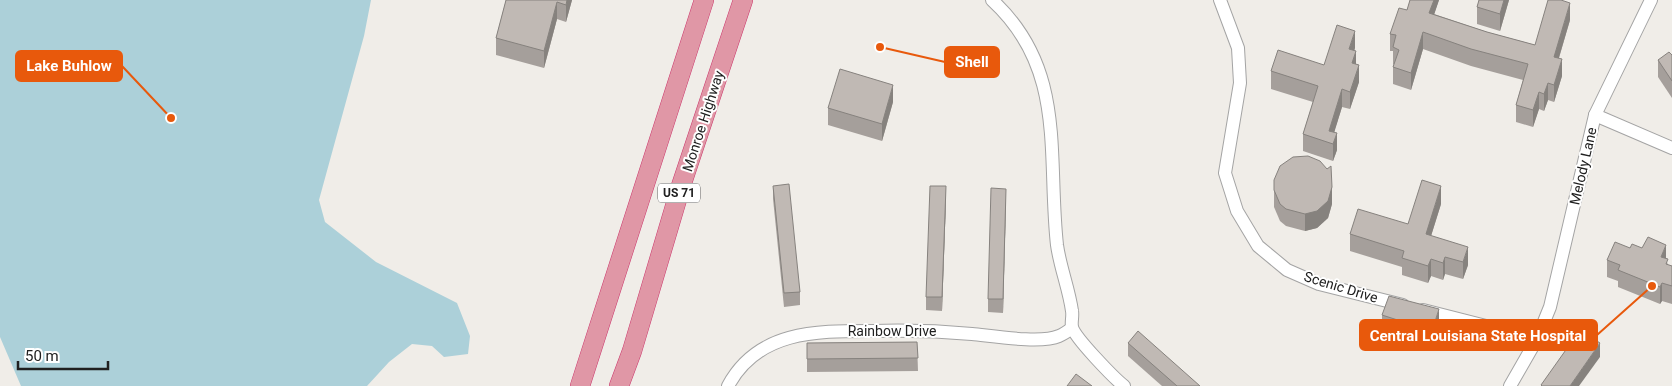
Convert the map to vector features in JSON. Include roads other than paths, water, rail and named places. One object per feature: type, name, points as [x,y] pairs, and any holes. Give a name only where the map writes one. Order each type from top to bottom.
[{"type":"highway","name":"US 71","points":[[580,386],[704,0]]},
{"type":"highway","name":"Monroe Highway","points":[[619,386],[743,0]]},
{"type":"street","points":[[992,0],[1027,42],[1038,65],[1046,90],[1058,246],[1072,312],[1072,328],[1111,375],[1124,386]]},
{"type":"street","name":"Scenic Drive","points":[[1220,0],[1238,48],[1240,83],[1225,173],[1237,211],[1258,246],[1287,270],[1319,284],[1537,339]]},
{"type":"street","name":"Melody Lane","points":[[1510,386],[1537,339],[1550,307],[1595,115],[1651,0]]},
{"type":"street","points":[[1595,115],[1672,148]]},
{"type":"street","name":"Rainbow Drive","points":[[728,386],[736,371],[753,356],[774,343],[792,336],[817,332],[930,330],[1026,339],[1058,337],[1072,328]]},
{"type":"water","points":[[0,0],[371,0],[364,36],[319,200],[325,222],[376,262],[457,303],[470,336],[468,354],[444,357],[432,346],[412,344],[389,362],[367,386],[21,386],[0,337]]},
{"type":"place","name":"Shell","points":[[880,47]]},
{"type":"place","name":"Lake Buhlow","points":[[171,118]]},
{"type":"place","name":"Central Louisiana State Hospital","points":[[1652,286]]}]
